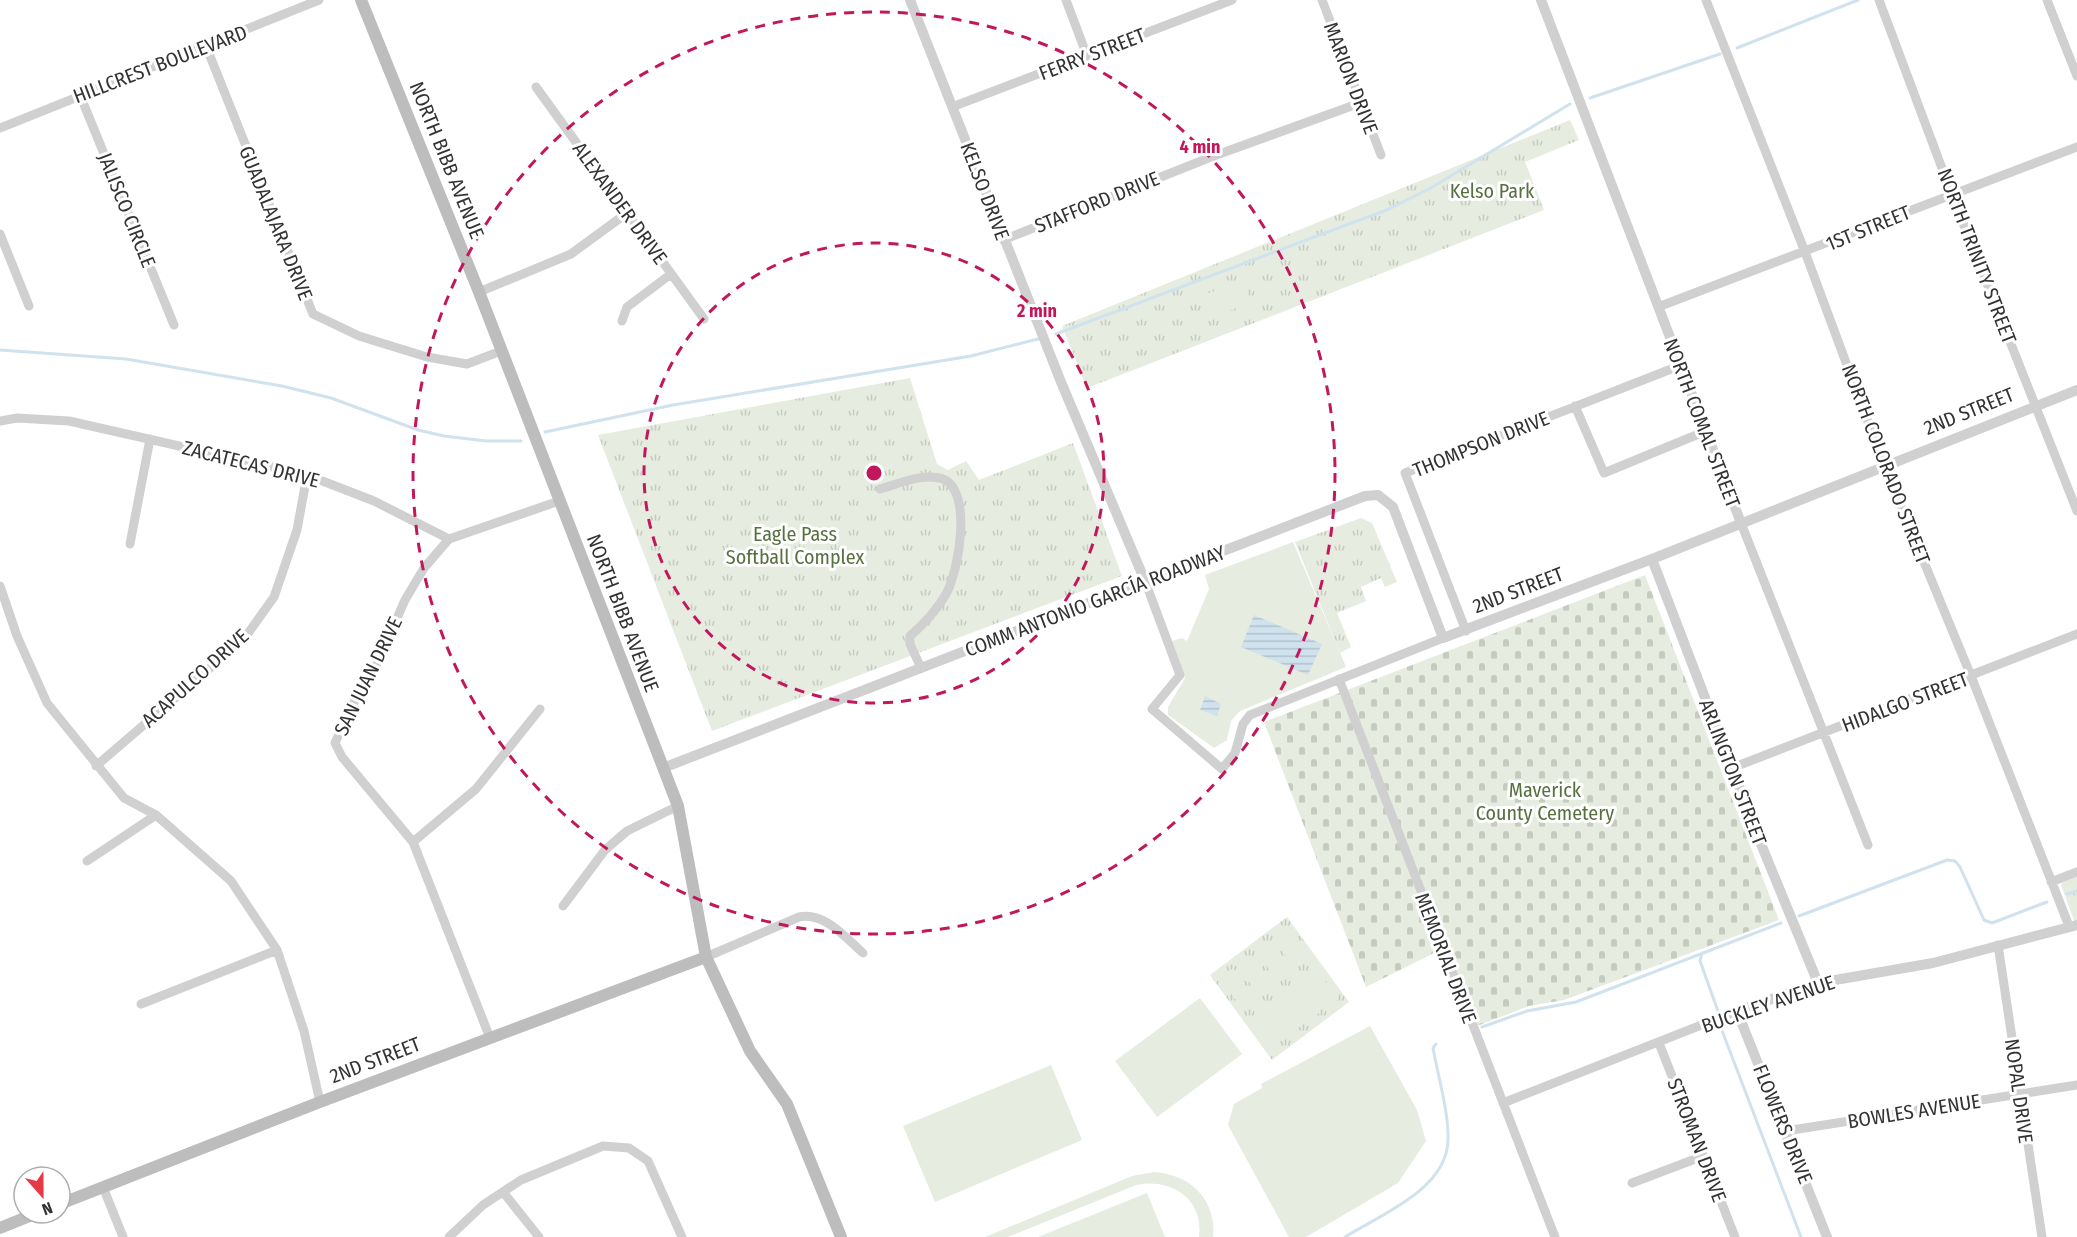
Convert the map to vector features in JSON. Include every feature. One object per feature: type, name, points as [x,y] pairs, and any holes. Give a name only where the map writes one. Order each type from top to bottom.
[{"type":"main road","name":"NORTH BIBB AVENUE","points":[[361,0],[479,292],[678,806],[706,957],[750,1051],[787,1104],[841,1237]]},
{"type":"main road","name":"2ND STREET","points":[[72,1199],[320,1102],[706,957]]},
{"type":"street","name":"HILLCREST BOULEVARD","points":[[0,128],[319,0]]},
{"type":"street","name":"KELSO DRIVE","points":[[910,0],[1003,240],[1145,581]]},
{"type":"street","points":[[1066,0],[1087,56]]},
{"type":"street","name":"FERRY STREET","points":[[952,107],[1232,0]]},
{"type":"street","name":"MARION DRIVE","points":[[1322,0],[1381,155]]},
{"type":"street","name":"NORTH COMAL STREET","points":[[1540,0],[1679,366],[1868,845]]},
{"type":"street","name":"NORTH COLORADO STREET","points":[[1707,0],[1805,252],[1884,465],[1971,676],[2051,882],[2073,926]]},
{"type":"street","name":"NORTH TRINITY STREET","points":[[1879,0],[1952,195],[2077,511]]},
{"type":"street","points":[[2047,0],[2077,76]]},
{"type":"street","name":"GUADALAJARA DRIVE","points":[[207,46],[313,314],[360,336],[426,357],[467,364],[501,351]]},
{"type":"street","name":"ALEXANDER DRIVE","points":[[536,87],[704,319]]},
{"type":"street","name":"JALISCO CIRCLE","points":[[80,95],[174,325]]},
{"type":"street","name":"STAFFORD DRIVE","points":[[1003,240],[1222,153],[1360,103]]},
{"type":"street","name":"1ST STREET","points":[[1658,307],[2077,147]]},
{"type":"street","points":[[479,292],[572,254],[627,213]]},
{"type":"street","points":[[0,234],[29,306]]},
{"type":"street","points":[[622,321],[627,307],[671,274]]},
{"type":"street","name":"THOMPSON DRIVE","points":[[1466,630],[1405,473],[1679,366]]},
{"type":"street","name":"2ND STREET","points":[[1145,581],[1180,675],[1152,710],[1222,769],[1235,753],[1243,724],[1250,715],[1443,638],[1652,559],[2077,390]]},
{"type":"street","points":[[1575,406],[1604,473],[1706,431]]},
{"type":"street","name":"ZACATECAS DRIVE","points":[[0,421],[17,418],[69,421],[307,475],[374,501],[449,539]]},
{"type":"street","points":[[130,544],[150,439]]},
{"type":"street","name":"ACAPULCO DRIVE","points":[[96,766],[244,639],[273,597],[297,530],[307,475]]},
{"type":"street","points":[[880,489],[930,476],[945,480],[955,488],[962,507],[952,580],[933,612],[910,636],[910,644],[921,668]]},
{"type":"street","name":"COMM ANTONIO GARCÍA ROADWAY","points":[[663,768],[1365,496],[1378,495],[1393,507],[1443,638]]},
{"type":"street","points":[[449,539],[559,501]]},
{"type":"street","name":"SAN JUAN DRIVE","points":[[449,539],[424,568],[405,600],[374,670],[351,707],[335,743],[342,757],[413,843],[489,1038]]},
{"type":"street","name":"ARLINGTON STREET","points":[[1652,559],[1818,983]]},
{"type":"street","points":[[0,586],[17,636],[47,703],[124,798],[156,815],[231,881],[277,950],[304,1031],[320,1102]]},
{"type":"street","name":"HIDALGO STREET","points":[[1732,768],[2077,634]]},
{"type":"street","name":"MEMORIAL DRIVE","points":[[1339,679],[1555,1237]]},
{"type":"street","points":[[413,843],[476,789],[540,709]]},
{"type":"street","points":[[563,906],[605,850],[627,831],[678,806]]},
{"type":"street","points":[[87,861],[156,815]]},
{"type":"street","points":[[2051,882],[2077,872]]},
{"type":"street","points":[[706,957],[799,917],[813,915],[823,920],[863,953]]},
{"type":"street","name":"BUCKLEY AVENUE","points":[[1503,1103],[1737,1011],[1818,983],[1933,963],[2073,926]]},
{"type":"street","name":"NOPAL DRIVE","points":[[1998,945],[2042,1237]]},
{"type":"street","points":[[141,1005],[277,950]]},
{"type":"street","name":"FLOWERS DRIVE","points":[[1737,1011],[1827,1237]]},
{"type":"street","name":"STROMAN DRIVE","points":[[1659,1043],[1735,1237]]},
{"type":"street","name":"BOWLES AVENUE","points":[[1786,1131],[2077,1085]]},
{"type":"street","points":[[449,1237],[483,1205],[521,1180],[603,1146],[629,1148],[648,1161],[682,1237]]},
{"type":"street","points":[[1632,1183],[1703,1156]]},
{"type":"street","points":[[103,1187],[123,1237]]},
{"type":"street","points":[[503,1192],[539,1237]]},
{"type":"green space","name":"Kelso Park","points":[[1570,120],[1579,140],[1525,162],[1544,210],[1087,388],[1062,326]]},
{"type":"green space","points":[[1244,281],[1251,303],[1214,316],[1206,294]]},
{"type":"green space","name":"Eagle Pass Softball Complex","points":[[910,378],[937,464],[948,470],[966,461],[979,480],[1073,443],[1122,576],[712,731],[598,435]]},
{"type":"green space","points":[[1361,518],[1372,523],[1397,582],[1385,587],[1381,578],[1361,587],[1366,601],[1337,613],[1351,647],[1340,653],[1295,542]]},
{"type":"green space","points":[[1293,542],[1346,667],[1240,711],[1231,721],[1227,740],[1214,748],[1168,715],[1168,707],[1185,678],[1172,641],[1182,638],[1187,641],[1209,589],[1205,575]]},
{"type":"green space","name":"Maverick County Cemetery","points":[[1645,575],[1779,920],[1564,1000],[1529,1006],[1477,1026],[1448,946],[1366,987],[1264,722]]},
{"type":"green space","points":[[2077,877],[2077,923],[2075,923],[2061,885]]},
{"type":"green space","points":[[1287,917],[1349,1002],[1272,1060],[1210,975]]},
{"type":"green space","points":[[1287,929],[1307,957],[1294,967],[1274,939]]},
{"type":"green space","points":[[1269,941],[1290,969],[1276,979],[1256,951]]},
{"type":"green space","points":[[1251,955],[1271,983],[1257,993],[1237,965]]},
{"type":"green space","points":[[1233,968],[1253,996],[1240,1006],[1220,978]]},
{"type":"green space","points":[[1318,971],[1338,999],[1325,1009],[1304,981]]},
{"type":"green space","points":[[1300,984],[1320,1012],[1307,1022],[1286,994]]},
{"type":"green space","points":[[1282,997],[1302,1025],[1289,1035],[1269,1007]]},
{"type":"green space","points":[[1200,998],[1242,1054],[1157,1117],[1115,1061]]},
{"type":"green space","points":[[1264,1010],[1285,1038],[1271,1048],[1251,1020]]},
{"type":"green space","points":[[1370,1026],[1417,1110],[1426,1141],[1398,1183],[1306,1237],[1289,1237],[1228,1125],[1234,1104],[1262,1088],[1261,1084]]},
{"type":"green space","points":[[1051,1065],[1082,1140],[935,1202],[903,1126]]},
{"type":"green space","points":[[1154,1172],[1179,1178],[1199,1191],[1211,1212],[1213,1237],[1199,1237],[1196,1211],[1182,1194],[1172,1188],[1149,1184],[1136,1185],[1008,1237],[985,1237],[1132,1176]]},
{"type":"green space","points":[[1147,1193],[1165,1237],[1038,1237]]},
{"type":"water","points":[[1254,615],[1322,644],[1308,675],[1241,647]]},
{"type":"water","points":[[1205,696],[1221,704],[1217,716],[1200,710]]},
{"type":"waterway","points":[[1737,48],[1858,0]]},
{"type":"waterway","points":[[1590,98],[1720,54]]},
{"type":"waterway","points":[[1056,334],[1389,209],[1429,189],[1570,104]]},
{"type":"waterway","points":[[545,432],[673,405],[971,356],[1038,339]]},
{"type":"waterway","points":[[0,350],[126,359],[282,386],[331,398],[418,430],[444,436],[486,441],[521,441]]},
{"type":"waterway","points":[[1799,916],[1947,860],[1955,861],[1960,867],[1984,920],[1992,923],[2047,902]]},
{"type":"waterway","points":[[2067,894],[2077,891]]},
{"type":"waterway","points":[[1482,1027],[1527,1011],[1576,1002],[1781,923]]},
{"type":"waterway","points":[[1702,953],[1700,961],[1719,1014]]},
{"type":"waterway","points":[[1721,1028],[1801,1237]]},
{"type":"waterway","points":[[1345,1237],[1410,1198],[1437,1173],[1445,1157],[1448,1129],[1433,1048],[1436,1044]]}]
